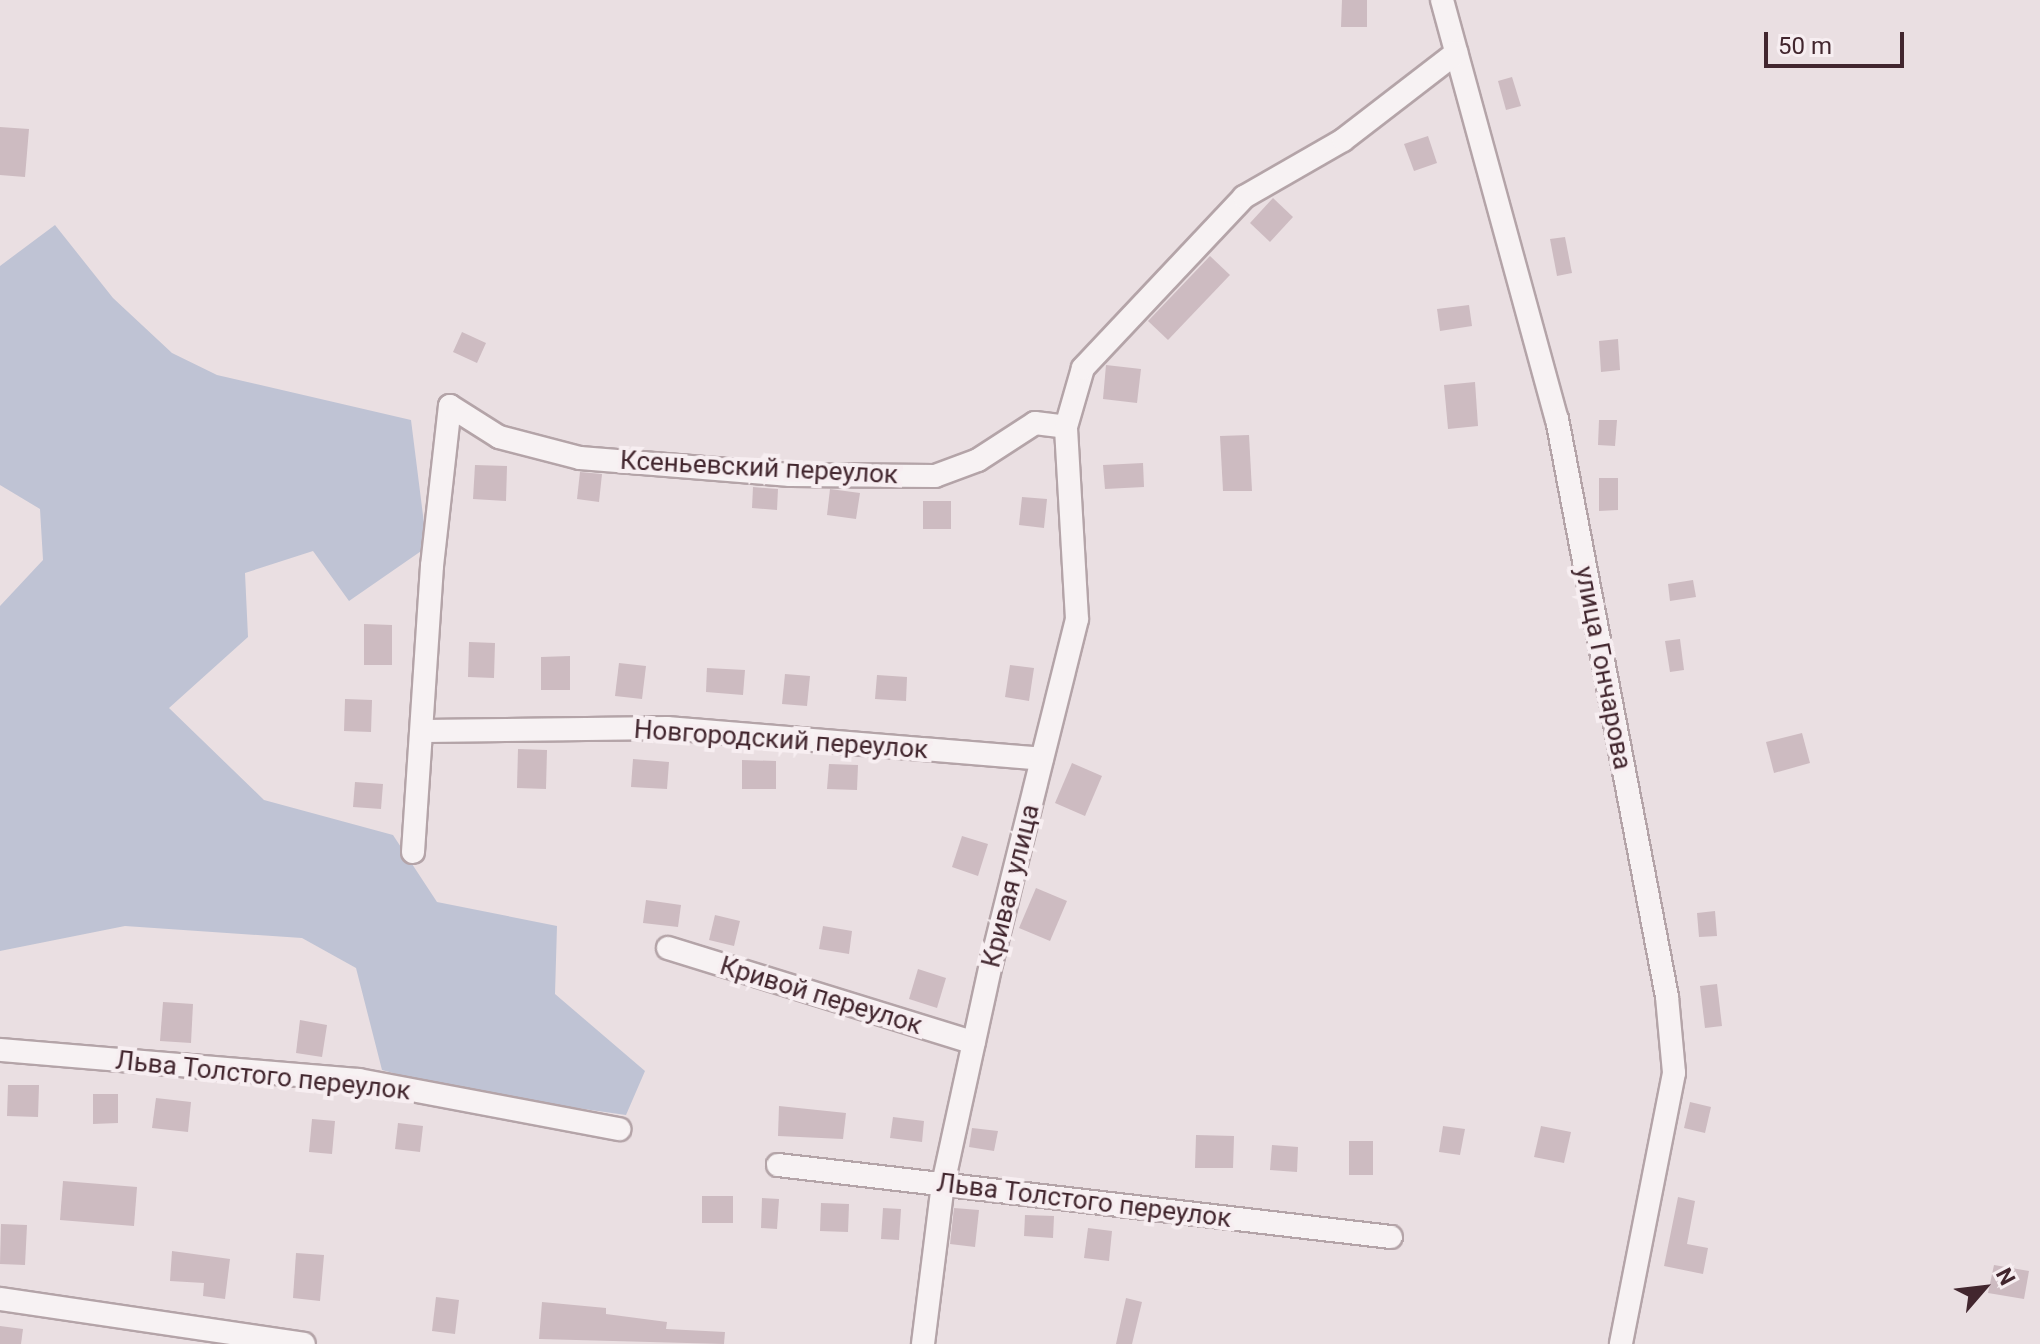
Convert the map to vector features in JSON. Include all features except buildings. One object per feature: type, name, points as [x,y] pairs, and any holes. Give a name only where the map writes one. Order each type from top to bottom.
[{"type":"street","name":"улица Гончарова","points":[[1442,0],[1557,419],[1667,997],[1674,1073],[1621,1344]]},
{"type":"street","name":"Кривая улица","points":[[923,1344],[943,1184],[1077,619],[1066,427],[1083,368],[1244,197],[1343,140],[1456,53]]},
{"type":"street","name":"Ксеньевский переулок","points":[[425,731],[432,566],[450,406],[499,437],[580,458],[790,475],[935,476],[978,460],[1035,423],[1066,427]]},
{"type":"street","name":"Новгородский переулок","points":[[425,731],[667,728],[1042,759]]},
{"type":"street","points":[[413,852],[425,731]]},
{"type":"street","name":"Кривой переулок","points":[[668,948],[974,1043]]},
{"type":"street","name":"Льва Толстого переулок","points":[[0,1050],[359,1080],[619,1129]]},
{"type":"street","name":"Льва Толстого переулок","points":[[778,1165],[1391,1237]]},
{"type":"street","points":[[0,1299],[304,1344]]},
{"type":"shaded area","points":[[55,225],[113,298],[172,353],[217,375],[411,420],[427,547],[349,601],[313,551],[245,573],[248,637],[169,708],[264,800],[393,835],[437,902],[557,926],[555,994],[645,1071],[626,1115],[463,1092],[382,1070],[356,968],[302,938],[125,926],[0,951],[0,606],[43,560],[40,509],[0,485],[0,266]]}]
